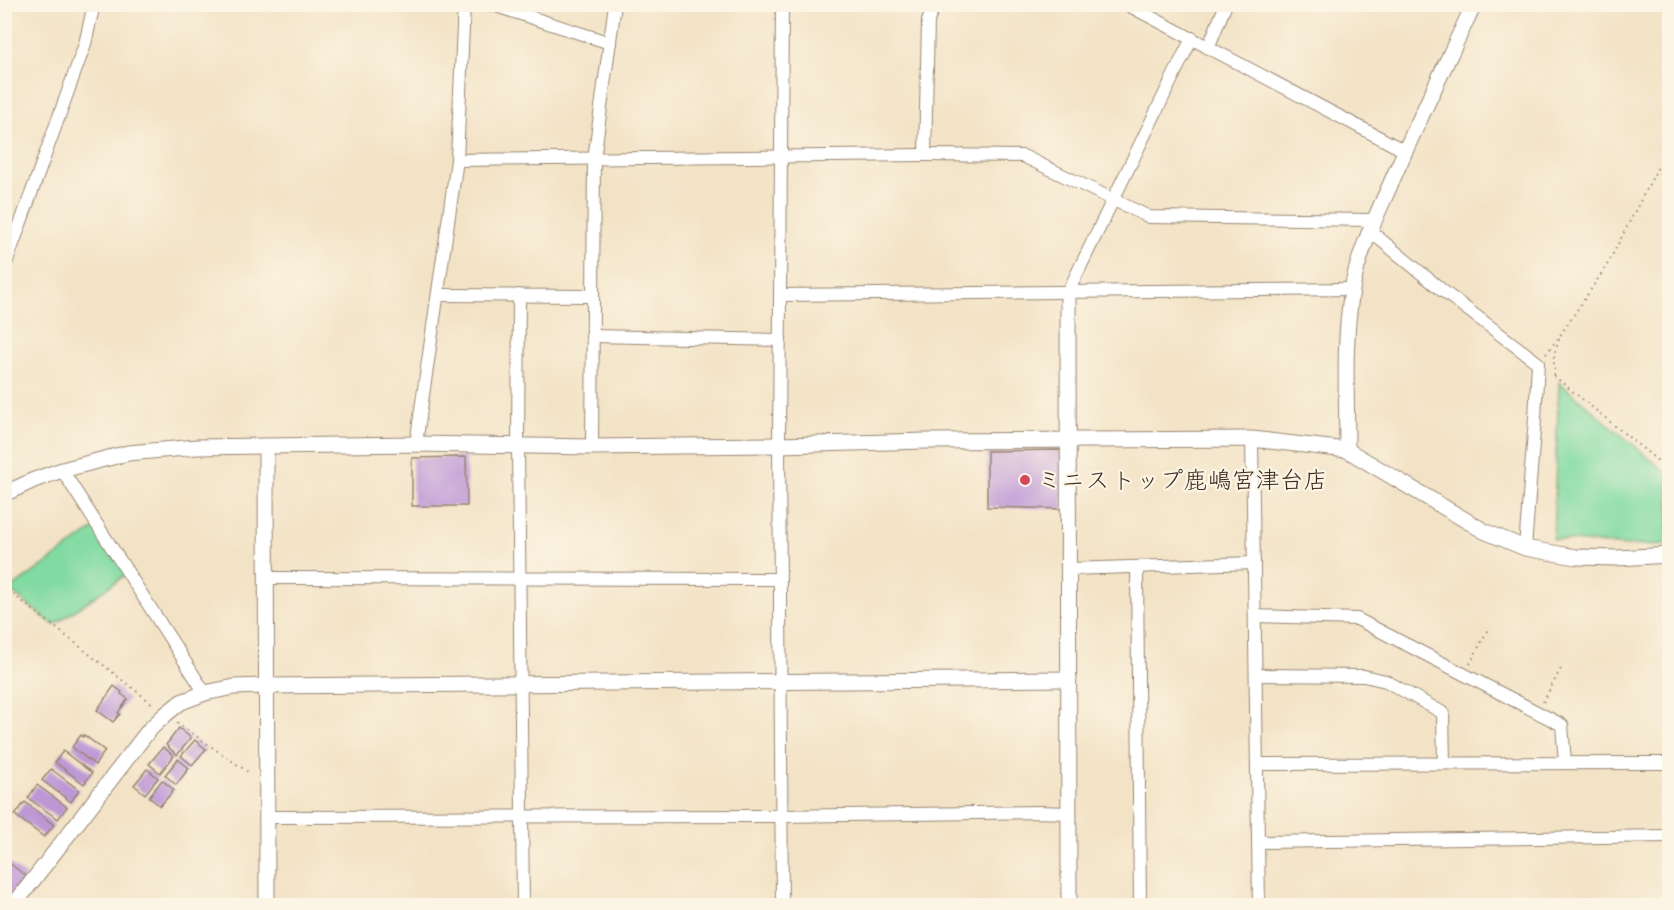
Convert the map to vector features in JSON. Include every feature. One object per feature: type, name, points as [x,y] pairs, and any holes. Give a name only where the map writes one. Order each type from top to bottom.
[{"type":"street","points":[[4,269],[8,250],[85,44],[94,4]]},
{"type":"street","points":[[416,444],[457,160],[464,4]]},
{"type":"street","points":[[490,4],[610,43]]},
{"type":"street","points":[[592,447],[594,159],[615,4]]},
{"type":"street","points":[[782,4],[779,445],[782,906]]},
{"type":"street","points":[[925,155],[928,21],[935,4]]},
{"type":"street","points":[[1126,4],[1405,151]]},
{"type":"street","points":[[1208,48],[1226,4]]},
{"type":"street","points":[[1347,450],[1346,344],[1352,290],[1359,263],[1372,225],[1474,4]]},
{"type":"street","points":[[1070,906],[1068,292],[1192,38]]},
{"type":"street","points":[[457,160],[1023,156],[1149,217],[1372,225],[1443,291],[1538,363],[1525,548]]},
{"type":"street","points":[[780,295],[1352,290]]},
{"type":"street","points":[[438,295],[593,296]]},
{"type":"street","points":[[519,296],[518,446],[523,906]]},
{"type":"street","points":[[592,336],[780,340]]},
{"type":"street","points":[[1252,439],[1259,906]]},
{"type":"street","points":[[4,494],[62,470],[128,453],[197,447],[416,444],[592,447],[926,441],[1252,439],[1347,450],[1484,531],[1525,548],[1576,557],[1617,558],[1670,555]]},
{"type":"street","points":[[266,446],[267,906]]},
{"type":"street","points":[[62,470],[205,693]]},
{"type":"street","points":[[1069,569],[1254,563]]},
{"type":"street","points":[[1137,567],[1140,906]]},
{"type":"street","points":[[266,578],[780,579]]},
{"type":"street","points":[[1255,616],[1357,620],[1562,725],[1565,763]]},
{"type":"street","points":[[1256,675],[1364,676],[1386,681],[1443,713],[1444,763]]},
{"type":"street","points":[[13,906],[149,730],[181,702],[205,693],[234,687],[266,686],[1069,679]]},
{"type":"street","points":[[1257,764],[1670,763]]},
{"type":"street","points":[[267,817],[1069,813]]},
{"type":"street","points":[[1258,842],[1670,836]]},
{"type":"path","points":[[1670,162],[1659,165],[1606,267],[1561,334],[1538,363],[1670,471]]},
{"type":"path","points":[[1554,376],[1554,355],[1561,334]]},
{"type":"path","points":[[4,586],[166,714],[266,784]]},
{"type":"path","points":[[1464,675],[1490,627]]},
{"type":"path","points":[[1537,712],[1563,664]]},
{"type":"green space","points":[[1559,382],[1669,475],[1669,544],[1627,546],[1553,539]]},
{"type":"green space","points":[[98,526],[128,573],[54,625],[9,590]]},
{"type":"building","name":"ミニストップ鹿嶋宮津台店","points":[[1059,450],[1063,453],[1063,509],[987,507],[987,451]]},
{"type":"building","points":[[466,457],[467,506],[412,506],[412,458]]},
{"type":"building","points":[[114,686],[128,699],[113,722],[97,710]]},
{"type":"building","points":[[179,728],[191,738],[177,755],[166,745]]},
{"type":"building","points":[[81,735],[105,751],[95,765],[72,747]]},
{"type":"building","points":[[195,740],[206,749],[192,765],[181,756]]},
{"type":"building","points":[[163,747],[174,756],[160,773],[149,764]]},
{"type":"building","points":[[63,751],[92,773],[84,784],[55,762]]},
{"type":"building","points":[[178,759],[189,768],[176,785],[165,775]]},
{"type":"building","points":[[51,769],[79,790],[71,802],[42,780]]},
{"type":"building","points":[[147,769],[158,778],[145,794],[134,785]]},
{"type":"building","points":[[162,780],[174,790],[160,806],[149,797]]},
{"type":"building","points":[[37,785],[67,807],[58,819],[28,798]]},
{"type":"building","points":[[25,802],[54,825],[44,837],[15,815]]},
{"type":"building","points":[[4,859],[26,876],[4,903]]},
{"type":"place","name":"ミニストップ鹿嶋宮津台店","points":[[1025,480]]}]
